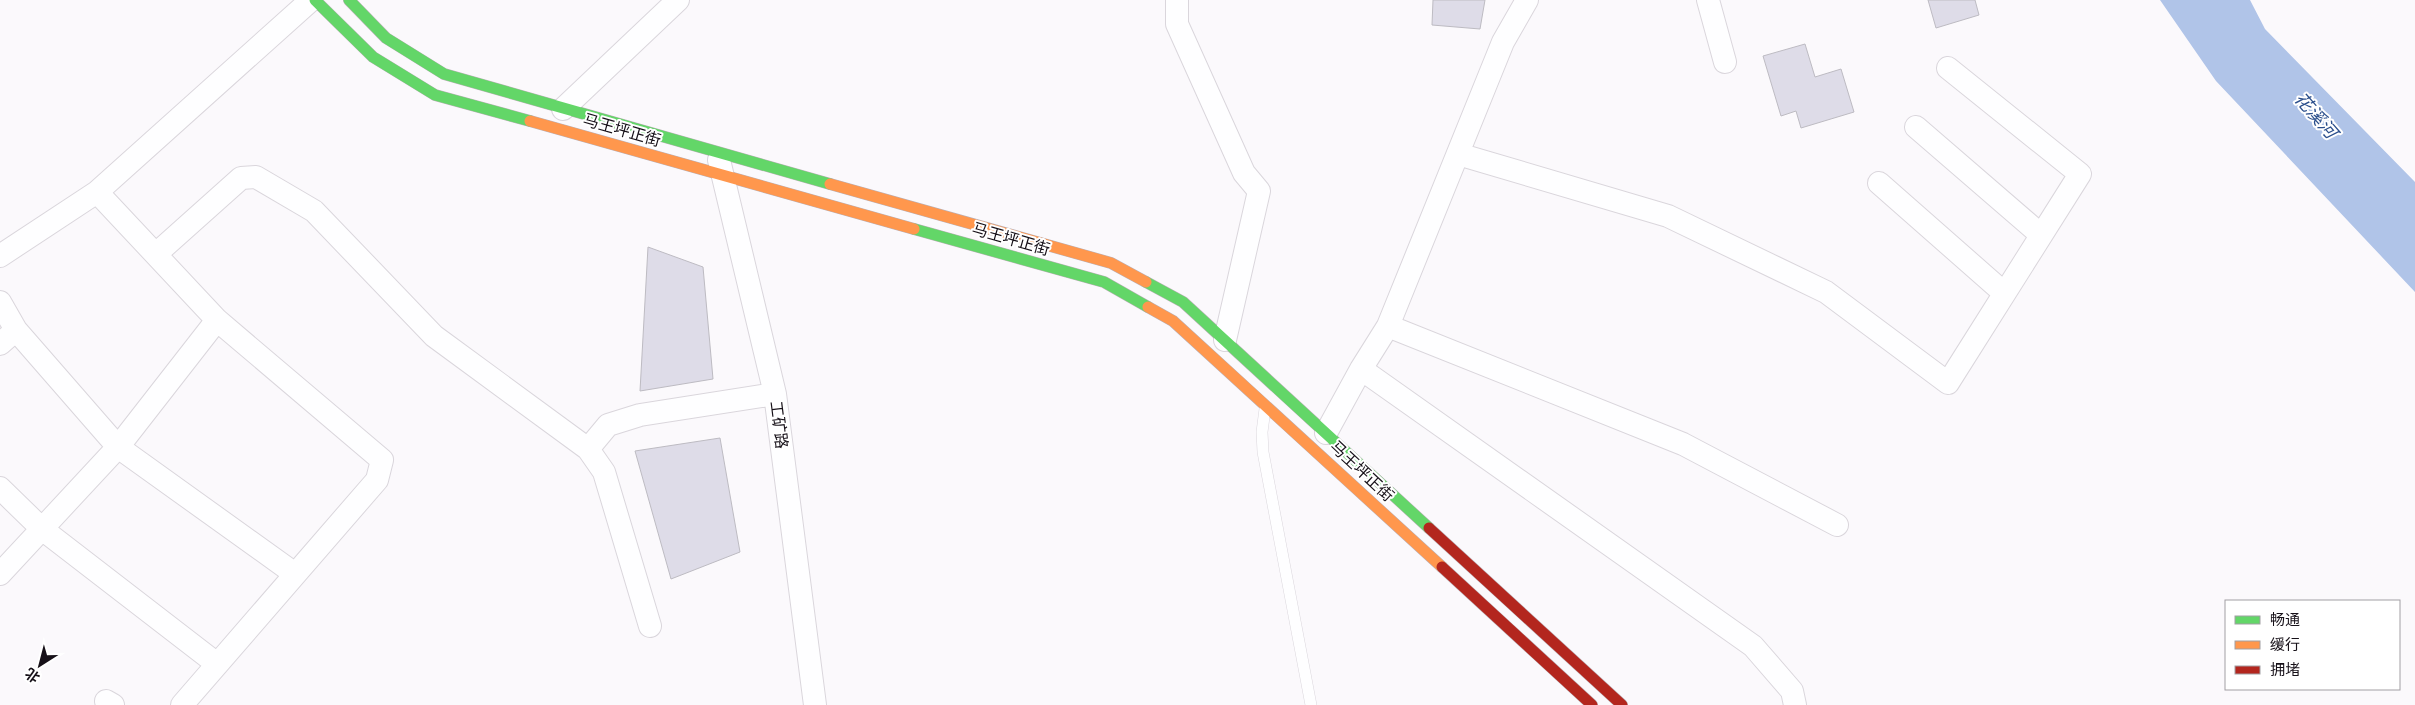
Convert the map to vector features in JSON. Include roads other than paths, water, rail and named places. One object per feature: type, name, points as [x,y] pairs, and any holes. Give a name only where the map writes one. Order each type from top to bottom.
[{"type":"main road","name":"马王坪正街","points":[[315,0],[373,57],[435,95],[1104,282],[1173,321],[1592,705]]},
{"type":"main road","name":"马王坪正街","points":[[349,0],[386,38],[444,74],[1111,263],[1183,302],[1622,705]]},
{"type":"street","points":[[0,256],[97,192],[311,0]]},
{"type":"street","points":[[564,109],[678,0]]},
{"type":"street","points":[[1177,0],[1177,24],[1244,173],[1258,191],[1225,340]]},
{"type":"street","points":[[1326,433],[1361,369],[1388,326],[1503,42],[1527,0]]},
{"type":"street","points":[[1708,0],[1725,62]]},
{"type":"street","points":[[1458,154],[1668,216],[1826,292],[1948,383],[2080,174],[1948,68]]},
{"type":"street","points":[[1916,126],[2041,236]]},
{"type":"street","name":"工矿路","points":[[717,151],[775,394],[815,705]]},
{"type":"street","points":[[156,254],[241,178],[256,177],[314,211],[434,336],[588,448],[604,472],[650,626]]},
{"type":"street","points":[[1879,183],[2004,293]]},
{"type":"street","points":[[97,192],[218,320],[382,460],[377,480],[182,705]]},
{"type":"street","points":[[0,302],[8,337],[118,447],[295,574]]},
{"type":"street","points":[[0,574],[118,447],[218,320]]},
{"type":"street","points":[[1388,326],[1683,444],[1837,525]]},
{"type":"street","points":[[1361,369],[1753,646],[1792,691],[1796,705]]},
{"type":"street","points":[[588,448],[608,425],[640,415],[775,394]]},
{"type":"street","points":[[0,488],[42,529],[217,664]]},
{"type":"lane","points":[[1266,405],[1262,432],[1263,452],[1311,705]]},
{"type":"water","name":"花溪河","points":[[2160,0],[2250,0],[2265,29],[2415,182],[2415,292],[2216,81]]}]
